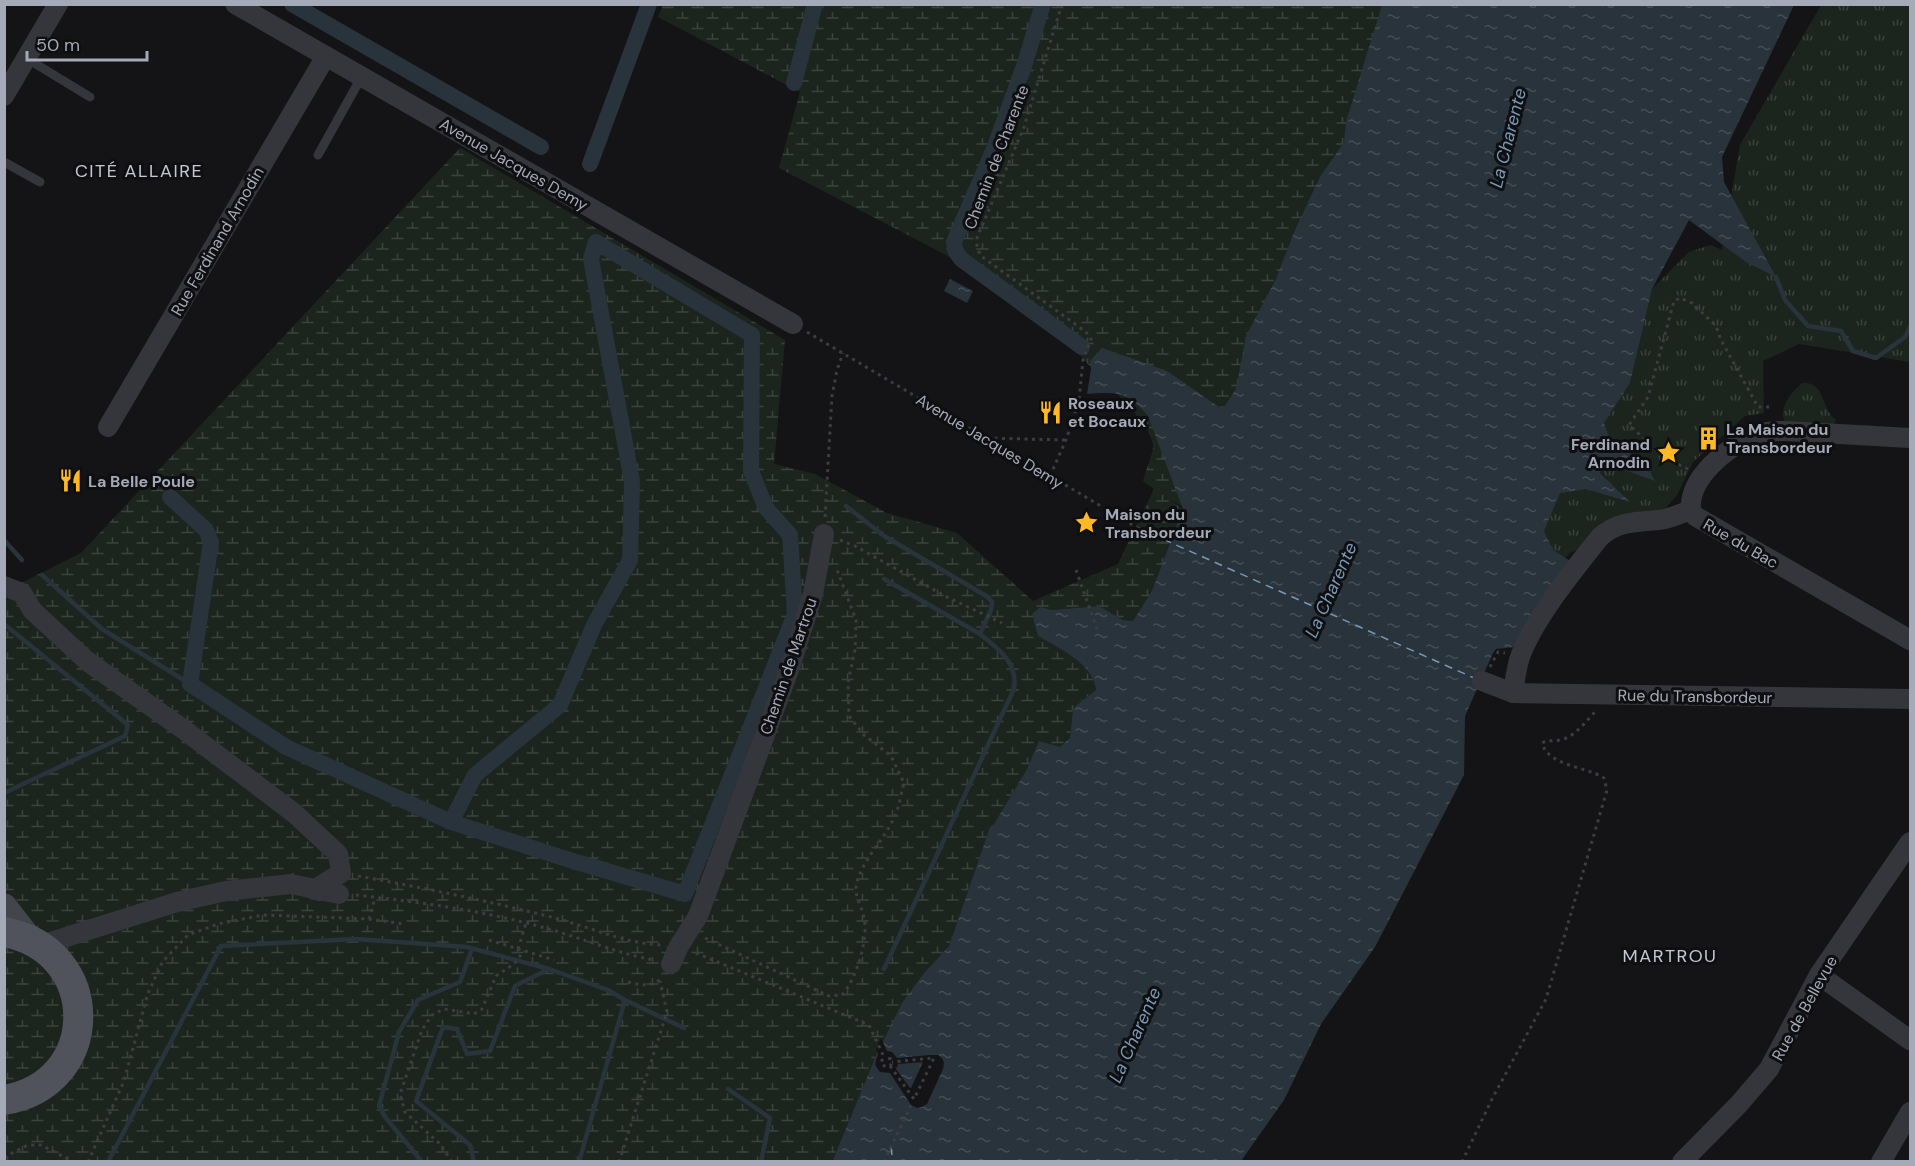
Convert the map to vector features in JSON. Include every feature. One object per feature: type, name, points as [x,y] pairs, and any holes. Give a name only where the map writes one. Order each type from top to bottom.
[{"type":"main road","points":[[4,907],[25,938],[52,954],[69,976],[78,1003],[78,1030],[69,1057],[52,1078],[30,1093],[4,1100]]},
{"type":"street","points":[[4,96],[58,4]]},
{"type":"street","name":"Avenue Jacques Demy","points":[[235,4],[793,324]]},
{"type":"street","name":"Rue Ferdinand Arnodin","points":[[108,427],[326,56]]},
{"type":"street","points":[[1691,510],[1690,500],[1701,477],[1712,464],[1754,435],[1771,431],[1911,438]]},
{"type":"street","name":"Rue du Bac","points":[[1513,693],[1521,654],[1542,615],[1590,549],[1609,529],[1641,520],[1661,520],[1691,510],[1695,516],[1911,640]]},
{"type":"street","name":"Chemin de Martrou","points":[[680,947],[698,916],[790,667],[813,594],[824,534]]},
{"type":"street","points":[[4,586],[22,592],[32,610],[87,661],[183,729],[294,813],[338,854],[341,873],[314,890]]},
{"type":"street","name":"Rue du Transbordeur","points":[[1482,681],[1513,693],[1911,699]]},
{"type":"street","name":"Rue de Bellevue","points":[[1682,1161],[1739,1104],[1769,1069],[1819,975],[1911,842]]},
{"type":"street","points":[[25,938],[226,891],[291,884],[339,894]]},
{"type":"street","points":[[1819,975],[1911,1040]]},
{"type":"street","points":[[1881,1161],[1911,1112]]},
{"type":"lane","points":[[26,58],[90,98]]},
{"type":"lane","points":[[318,155],[362,76]]},
{"type":"lane","points":[[4,162],[40,182]]},
{"type":"path","name":"Chemin de Charente","points":[[1050,476],[1066,440],[1079,400],[1083,360],[1091,339],[1086,332],[981,256],[977,248],[977,238],[1024,127],[1062,4]]},
{"type":"path","points":[[1701,477],[1666,459],[1629,425],[1648,396],[1674,301],[1680,298],[1692,303],[1716,326],[1720,340],[1758,407],[1771,407]]},
{"type":"path","name":"Avenue Jacques Demy","points":[[793,324],[1138,528]]},
{"type":"path","points":[[843,353],[832,396],[831,447],[824,534],[855,546],[908,577],[1002,623]]},
{"type":"path","points":[[984,438],[1066,440]]},
{"type":"path","points":[[341,873],[499,904],[558,919],[628,941],[680,947],[829,996],[842,996],[850,987],[863,947],[865,918],[856,898],[856,884],[867,858],[894,818],[904,783],[891,756],[864,735],[849,716],[848,682],[855,650],[856,620],[836,566]]},
{"type":"path","points":[[1076,570],[1097,629]]},
{"type":"path","points":[[1482,681],[1498,652],[1521,654]]},
{"type":"path","points":[[1462,1161],[1492,1099],[1546,999],[1607,790],[1604,778],[1593,772],[1552,759],[1544,751],[1542,744],[1546,740],[1560,741],[1574,734],[1596,711],[1601,694]]},
{"type":"path","points":[[339,894],[443,906],[526,923],[639,957],[680,947],[869,1025],[884,1057],[888,1057],[891,1064],[914,1099],[934,1058],[891,1064],[884,1067],[881,1062],[884,1057]]},
{"type":"path","points":[[369,919],[375,898]]},
{"type":"path","points":[[88,1161],[124,1081],[148,993],[163,961],[188,935],[218,924],[263,915],[369,919],[404,924]]},
{"type":"path","points":[[518,949],[526,923]]},
{"type":"path","points":[[489,940],[554,960]]},
{"type":"path","points":[[628,982],[644,986],[660,981],[680,947]]},
{"type":"path","points":[[452,1161],[440,1144],[405,1112],[400,1094],[422,1030],[432,1014],[444,1009],[474,1014],[482,1009],[496,976],[514,964],[524,951]]},
{"type":"path","points":[[619,1161],[667,1011],[660,981]]},
{"type":"path","points":[[884,1161],[911,1105]]},
{"type":"path","points":[[4,1158],[28,1145],[41,1145],[74,1161]]},
{"type":"green space","points":[[663,5],[1389,5],[1362,137],[1224,417],[1160,415],[1183,507],[1169,499],[1183,509],[1152,592],[1133,621],[1123,620],[1099,606],[1052,610],[1042,607],[1038,636],[1082,664],[1093,680],[1096,690],[1073,708],[1070,738],[1060,747],[1039,742],[1027,769],[990,827],[949,946],[925,972],[875,1058],[832,1161],[5,1162],[5,591],[81,553],[460,148],[785,340],[774,464],[815,474],[887,513],[957,533],[1033,601],[1118,564],[1154,489],[1143,481],[1153,445],[1150,434],[1133,410],[1077,351],[946,255],[779,168],[800,92],[658,17]]},
{"type":"green space","points":[[1821,5],[1910,5],[1910,362],[1799,344],[1763,361],[1764,413],[1745,416],[1693,462],[1677,495],[1664,510],[1571,552],[1565,558],[1553,550],[1544,531],[1560,492],[1586,489],[1629,501],[1600,473],[1604,463],[1654,480],[1644,461],[1611,442],[1604,423],[1630,383],[1652,289],[1689,252],[1711,245],[1722,250],[1740,145]]},
{"type":"green space","points":[[1802,383],[1815,386],[1819,391],[1827,409],[1836,420],[1833,426],[1786,425],[1783,413],[1786,402]]},
{"type":"water","name":"La Charente","points":[[1382,5],[1794,5],[1722,157],[1724,182],[1776,277],[1746,262],[1689,220],[1652,289],[1630,383],[1604,423],[1611,442],[1644,461],[1655,481],[1605,463],[1600,473],[1630,502],[1586,489],[1560,493],[1544,531],[1553,550],[1575,564],[1514,647],[1496,649],[1493,653],[1465,716],[1464,775],[1375,947],[1321,1024],[1284,1100],[1241,1161],[832,1162],[875,1058],[902,1003],[925,972],[949,946],[990,827],[1027,769],[1039,741],[1060,747],[1070,738],[1073,708],[1096,690],[1093,680],[1082,664],[1038,636],[1032,614],[1041,607],[1052,610],[1099,606],[1123,620],[1133,621],[1152,591],[1183,509],[1148,416],[1134,402],[1121,395],[1087,394],[1090,361],[1102,348],[1167,371],[1219,407],[1225,406],[1236,389],[1246,336],[1276,279],[1295,230],[1320,177],[1344,142],[1346,122]]},
{"type":"water","points":[[950,279],[973,291],[967,303],[944,291]]},
{"type":"pier","points":[[881,1038],[887,1051],[892,1052],[897,1058],[938,1055],[942,1058],[943,1069],[927,1104],[917,1108],[911,1105],[890,1073],[880,1072],[875,1064],[878,1054],[876,1049]],"holes":[[[923,1062],[911,1088],[896,1069],[898,1064]]]},
{"type":"waterway","points":[[292,4],[541,147]]},
{"type":"waterway","points":[[590,164],[649,4]]},
{"type":"waterway","points":[[794,83],[815,4]]},
{"type":"waterway","points":[[1043,4],[1024,66],[994,149],[954,242],[955,250],[961,259],[1082,347]]},
{"type":"waterway","points":[[170,497],[206,530],[211,542],[190,684],[286,747],[451,822],[685,894],[795,614],[790,535],[766,508],[751,471],[752,335],[596,242],[591,259],[632,481],[630,560],[595,623],[560,705],[475,775],[451,822]]},
{"type":"waterway","points":[[1776,277],[1785,300],[1808,326],[1841,331],[1853,351],[1876,358],[1905,337],[1910,327]]},
{"type":"waterway","points":[[846,506],[884,536],[988,597],[992,602],[991,610],[980,634]]},
{"type":"waterway","points":[[4,540],[22,560]]},
{"type":"waterway","points":[[42,575],[102,629],[190,684]]},
{"type":"waterway","points":[[884,579],[980,634],[994,645],[1010,664],[1014,689],[884,969]]},
{"type":"waterway","points":[[4,624],[128,725],[125,736],[4,793]]},
{"type":"waterway","points":[[108,1162],[221,946],[356,939],[467,947],[549,969],[608,990],[684,1028]]},
{"type":"waterway","points":[[422,1162],[379,1106],[399,1032],[418,1000],[460,982],[472,949]]},
{"type":"waterway","points":[[474,1162],[470,1145],[416,1101],[443,1027],[457,1029],[467,1054],[490,1051],[515,986],[549,969]]},
{"type":"waterway","points":[[579,1162],[625,1000]]},
{"type":"waterway","points":[[728,1089],[770,1118],[761,1162]]},
{"type":"ferry route","points":[[1138,528],[1474,678]]},
{"type":"ferry route","points":[[891,1147],[893,1162]]},
{"type":"place","name":"Roseaux et Bocaux","points":[[1050,412]]},
{"type":"place","name":"La Maison du Transbordeur","points":[[1708,438]]},
{"type":"place","name":"Ferdinand Arnodin","points":[[1668,453]]},
{"type":"place","name":"La Belle Poule","points":[[70,481]]},
{"type":"place","name":"Maison du Transbordeur","points":[[1087,523]]},
{"type":"district","name":"CITÉ ALLAIRE","points":[[139,171]]},
{"type":"district","name":"MARTROU","points":[[1670,956]]}]
